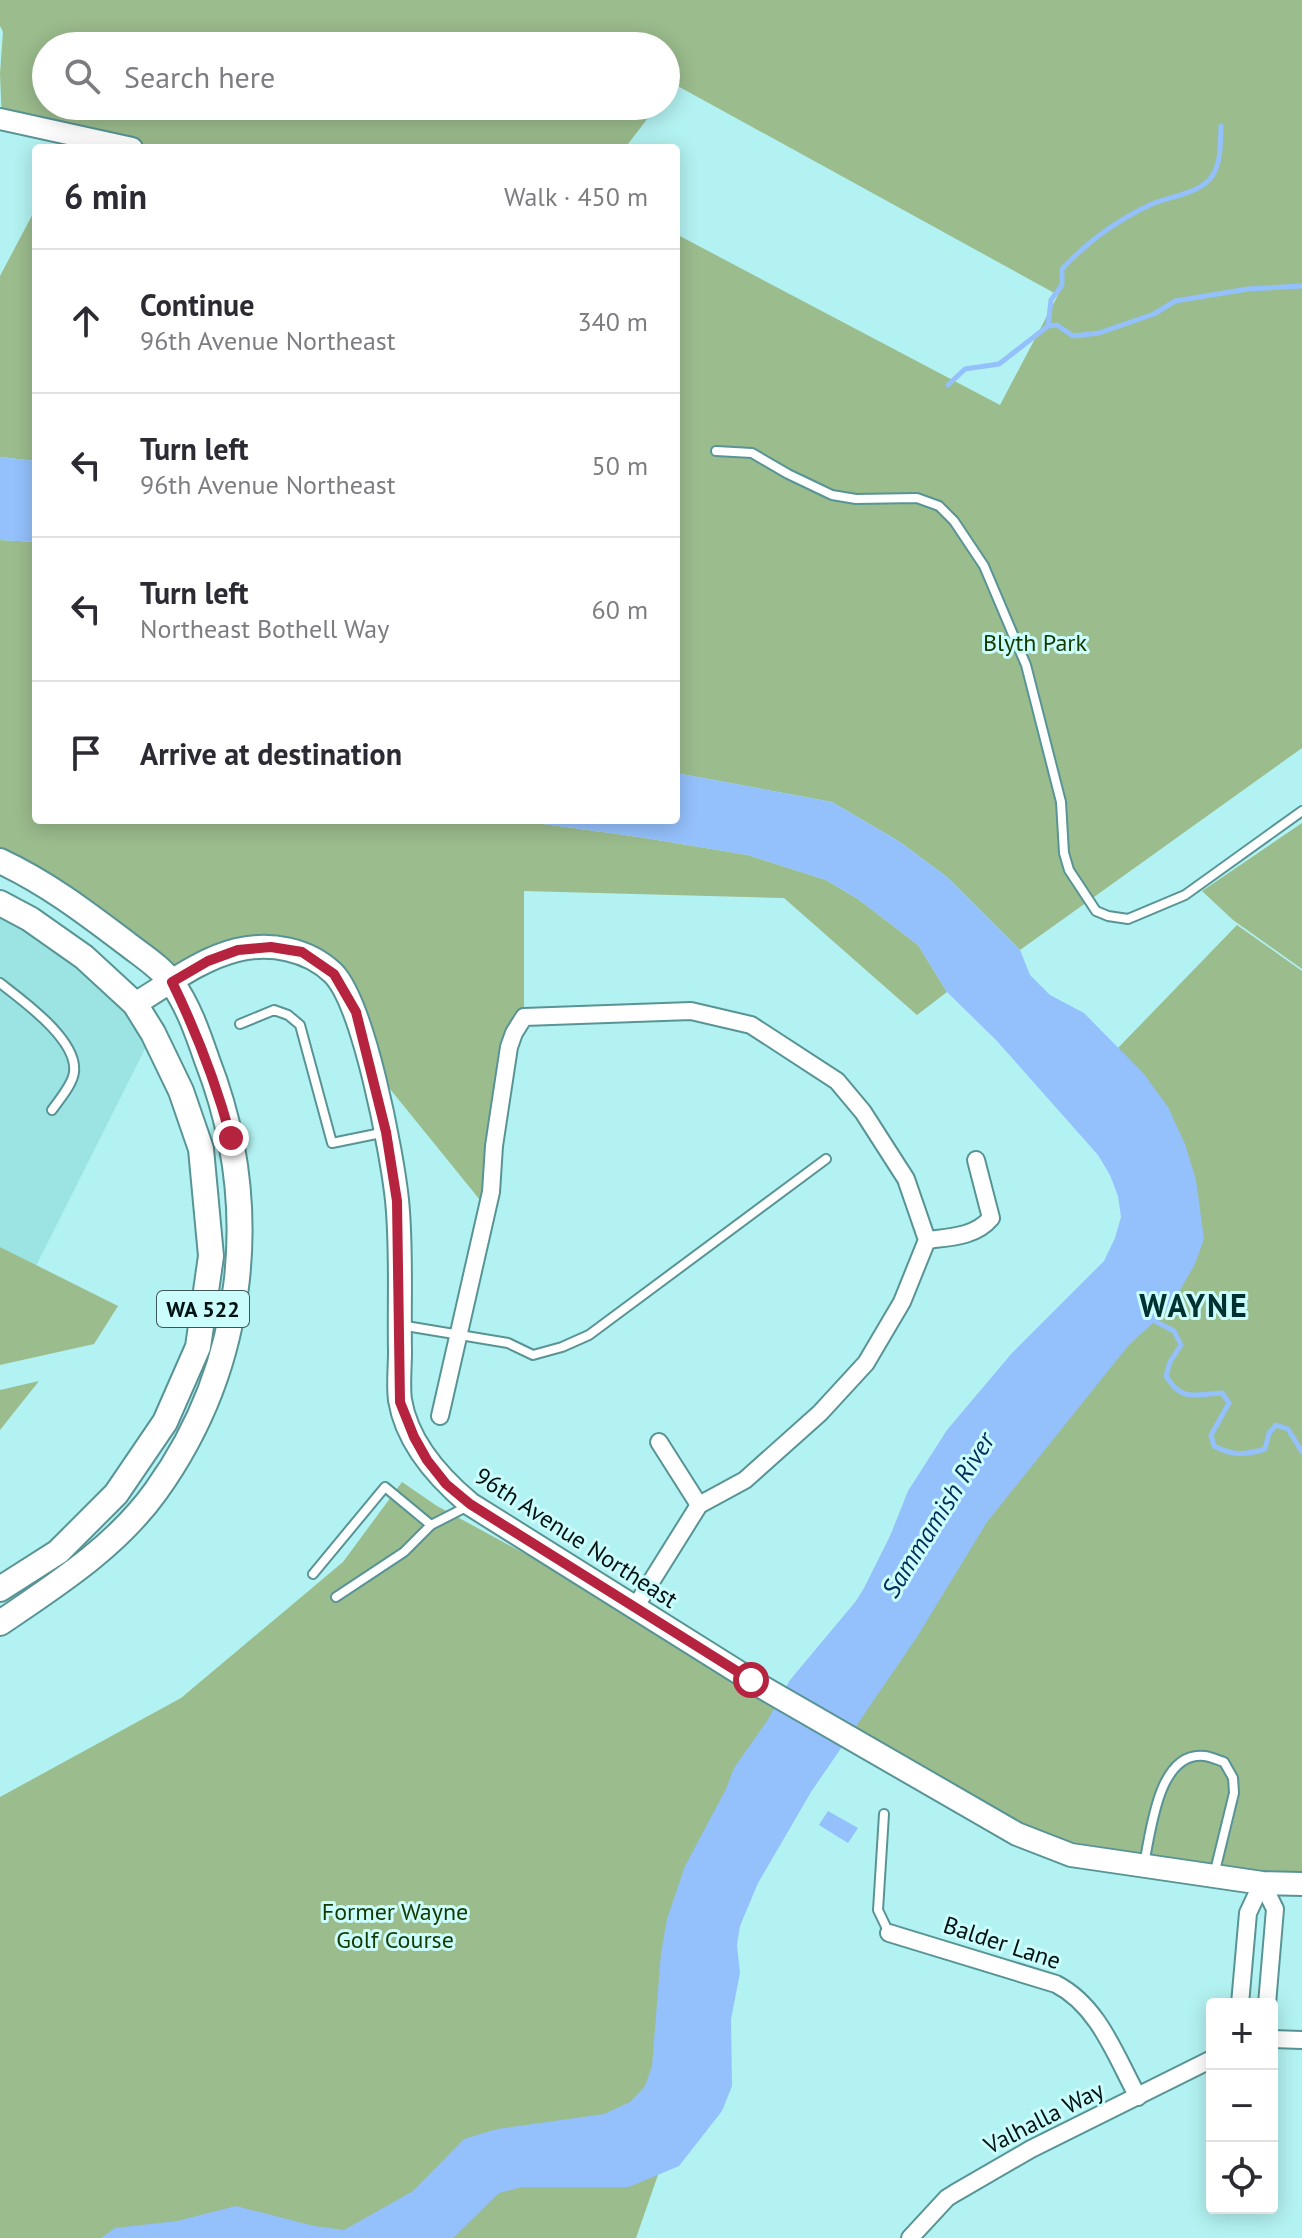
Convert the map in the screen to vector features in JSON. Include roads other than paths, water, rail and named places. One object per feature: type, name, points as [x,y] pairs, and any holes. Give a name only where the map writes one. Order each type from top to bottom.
[{"type":"main road","name":"WA 522","points":[[0,861],[33,876],[72,901],[172,982],[210,1067],[231,1138],[239,1188],[240,1239],[237,1288],[230,1329],[217,1374],[200,1416],[157,1491],[137,1516],[69,1576],[0,1623]]},
{"type":"main road","name":"WA 522","points":[[0,903],[30,919],[84,957],[135,1004],[181,1091],[201,1149],[211,1256],[198,1347],[165,1422],[116,1494],[58,1552],[0,1589]]},
{"type":"main road","name":"96th Avenue Northeast","points":[[135,1004],[218,957],[238,950],[271,947],[302,952],[334,974],[356,1012],[386,1132],[397,1201],[400,1402],[427,1460],[446,1484],[470,1504],[762,1687],[1017,1834],[1071,1855],[1262,1883],[1302,1884]]},
{"type":"street","points":[[0,119],[114,144]]},
{"type":"street","points":[[440,1416],[491,1192],[494,1146],[509,1047],[524,1017],[691,1011],[751,1025],[837,1081],[863,1112],[906,1179],[927,1240],[902,1302],[866,1363],[820,1413],[745,1480],[699,1505],[634,1609]]},
{"type":"street","points":[[927,1240],[982,1229],[991,1218],[976,1160]]},
{"type":"street","points":[[659,1442],[699,1505]]},
{"type":"street","points":[[1241,1998],[1248,1913],[1262,1883]]},
{"type":"street","points":[[1262,1883],[1275,1909],[1268,1998]]},
{"type":"street","name":"Balder Lane","points":[[889,1933],[1056,1984],[1075,1993],[1090,2009],[1138,2097]]},
{"type":"street","points":[[1278,2039],[1302,2040]]},
{"type":"street","name":"Valhalla Way","points":[[910,2238],[955,2193],[1031,2149],[1206,2062]]},
{"type":"lane","points":[[716,451],[752,453],[832,495],[856,499],[917,498],[939,506],[954,521],[984,566],[1026,665],[1061,802],[1066,862],[1096,911],[1128,919],[1185,895],[1302,811]]},
{"type":"lane","points":[[0,983],[60,1036],[73,1057],[74,1074],[52,1110]]},
{"type":"lane","points":[[240,1024],[274,1010],[288,1015],[300,1025],[332,1143],[386,1132]]},
{"type":"lane","points":[[399,1325],[508,1343],[533,1355],[562,1347],[589,1335],[826,1159]]},
{"type":"lane","points":[[313,1574],[385,1487],[431,1525]]},
{"type":"lane","points":[[336,1597],[404,1552],[431,1525],[470,1504]]},
{"type":"lane","points":[[1144,1866],[1160,1789],[1177,1764],[1203,1755],[1224,1762],[1233,1778],[1234,1793],[1214,1876]]},
{"type":"lane","points":[[884,1814],[878,1910],[889,1933]]},
{"type":"water","points":[[0,457],[32,461],[32,542],[0,540]]},
{"type":"water","name":"Sammamish River","points":[[680,774],[832,802],[900,842],[947,877],[1020,950],[1030,975],[1050,995],[1084,1013],[1144,1074],[1168,1107],[1185,1144],[1196,1180],[1204,1239],[1195,1264],[1171,1306],[1128,1346],[987,1522],[917,1637],[811,1792],[758,1883],[740,1926],[737,1945],[740,1973],[731,2019],[732,2086],[722,2111],[679,2166],[629,2187],[522,2187],[499,2193],[453,2238],[101,2238],[115,2228],[177,2221],[236,2206],[314,2226],[344,2230],[413,2191],[464,2139],[497,2129],[604,2114],[630,2102],[645,2086],[652,2066],[661,1953],[667,1919],[685,1866],[734,1768],[767,1721],[790,1680],[856,1601],[890,1536],[908,1491],[947,1430],[1012,1353],[1104,1261],[1115,1238],[1121,1217],[1118,1196],[1098,1155],[997,1041],[947,992],[918,945],[858,899],[826,880],[748,855],[543,824],[680,824]]},
{"type":"water","points":[[828,1811],[858,1828],[848,1843],[819,1825]]},
{"type":"waterway","points":[[1048,326],[1051,300],[1062,285],[1062,269],[1115,224],[1152,204],[1196,189],[1209,180],[1218,162],[1221,126]]},
{"type":"waterway","points":[[948,385],[965,369],[999,364],[1048,326],[1057,325],[1073,336],[1099,333],[1154,314],[1175,301],[1248,289],[1302,286]]},
{"type":"waterway","points":[[1152,1316],[1155,1321],[1174,1331],[1181,1345],[1170,1362],[1166,1376],[1172,1385],[1190,1395],[1222,1393],[1229,1403],[1211,1435],[1214,1446],[1239,1454],[1265,1449],[1269,1433],[1276,1425],[1288,1429],[1302,1452]]},
{"type":"district","name":"WAYNE","points":[[1194,1306]]},
{"type":"park label","name":"Blyth Park","points":[[1035,643]]},
{"type":"park label","name":"Former Wayne Golf Course","points":[[395,1926]]}]
